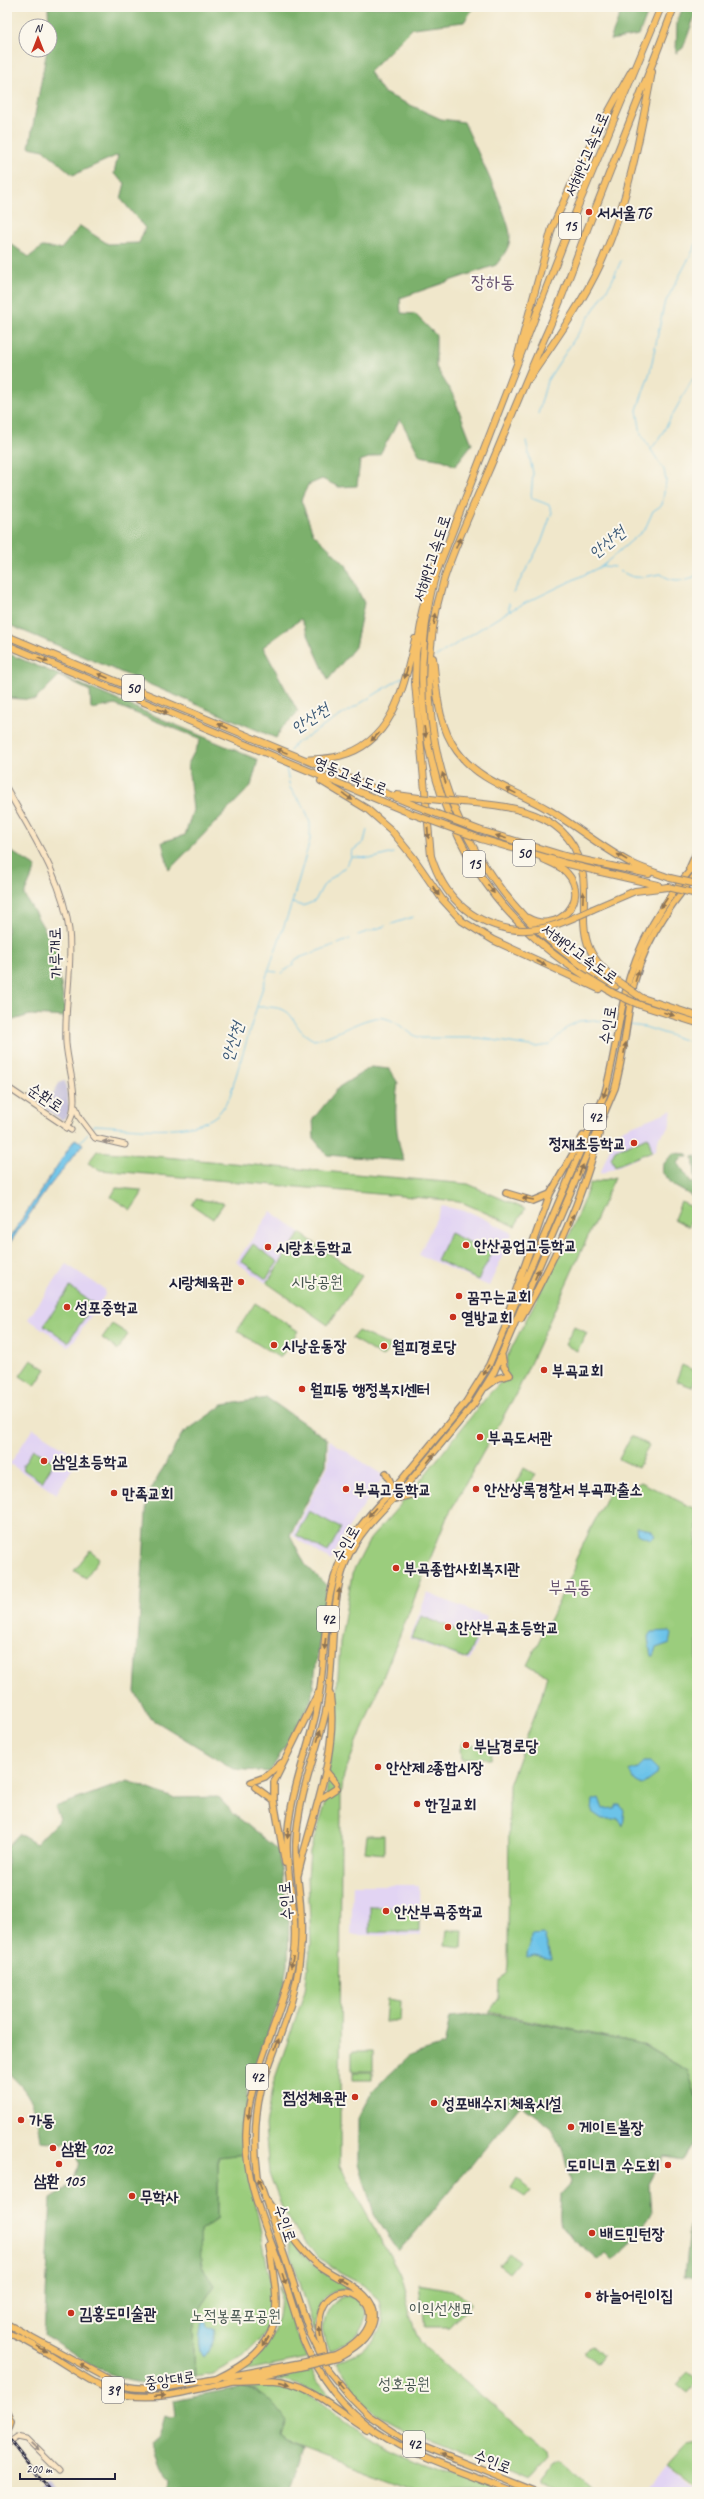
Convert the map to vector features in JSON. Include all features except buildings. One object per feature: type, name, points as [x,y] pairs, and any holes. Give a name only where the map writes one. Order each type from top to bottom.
[{"type":"highway","name":"서해안고속도로","points":[[661,7],[578,206],[509,387],[451,534],[434,571],[423,648],[423,715],[432,767],[454,829],[476,868],[500,901],[537,941],[578,972],[615,994],[640,1005],[697,1023]]},
{"type":"highway","name":"서해안고속도로","points":[[674,7],[655,59],[548,329],[519,394],[444,580],[432,645],[430,715],[439,766],[462,827],[502,891],[523,915],[544,937],[580,966],[616,983],[642,998],[697,1016]]},
{"type":"highway","name":"15","points":[[509,387],[552,228],[586,152],[642,55]]},
{"type":"highway","name":"15","points":[[519,394],[564,328],[600,263],[631,180],[655,59]]},
{"type":"highway","points":[[304,760],[339,756],[364,746],[384,727],[400,692],[414,654],[432,579]]},
{"type":"highway","name":"영동고속도로","points":[[7,636],[259,742],[479,830],[565,856],[697,884]]},
{"type":"highway","name":"영동고속도로","points":[[7,645],[302,770],[410,813],[481,839],[543,859],[697,894]]},
{"type":"highway","points":[[414,654],[415,683],[429,849],[434,864],[448,891],[463,909],[483,922],[508,929],[530,931],[546,928],[635,891],[668,887]]},
{"type":"highway","points":[[432,674],[445,728],[456,751],[474,769],[497,784],[548,809],[630,862],[670,878]]},
{"type":"highway","points":[[302,770],[355,801],[391,830],[413,857],[445,903],[470,927],[493,940],[615,994]]},
{"type":"highway","points":[[379,790],[419,798],[526,810],[552,823],[564,835],[577,856],[582,873],[583,924],[586,942],[597,963],[616,983]]},
{"type":"highway","points":[[523,915],[537,922],[553,923],[568,914],[573,904],[575,892],[572,879],[564,870],[543,859]]},
{"type":"main road","name":"가루개로","points":[[7,789],[49,867],[59,889],[69,929],[66,1043],[75,1107],[68,1128]]},
{"type":"main road","points":[[688,873],[697,851]]},
{"type":"main road","name":"수인로","points":[[514,2492],[406,2450],[386,2440],[355,2416],[341,2401],[310,2355],[267,2235],[250,2180],[246,2135],[251,2095],[284,1999],[294,1955],[294,1916],[288,1875],[287,1843],[294,1794],[315,1717],[320,1688],[330,1597],[339,1564],[359,1528],[399,1483],[466,1402],[489,1365],[593,1121],[612,1071],[629,978],[641,944],[666,900],[697,862]]},
{"type":"main road","name":"수인로","points":[[537,2492],[406,2440],[384,2428],[368,2415],[328,2370],[310,2333],[264,2198],[256,2159],[255,2128],[261,2091],[292,1999],[297,1977],[301,1914],[296,1881],[297,1826],[307,1773],[325,1715],[339,1590],[345,1564],[364,1533],[405,1487],[485,1387],[502,1355],[605,1113],[621,1065],[635,981],[647,947],[660,920],[696,874]]},
{"type":"main road","name":"순환로","points":[[7,1087],[68,1128]]},
{"type":"main road","points":[[75,1107],[79,1117],[93,1136],[99,1140],[125,1145]]},
{"type":"main road","points":[[508,1340],[544,1279],[571,1223],[590,1169],[605,1113]]},
{"type":"main road","points":[[496,1346],[550,1194],[593,1121]]},
{"type":"main road","points":[[506,1193],[533,1201],[550,1194]]},
{"type":"main road","points":[[485,1387],[498,1378],[510,1375],[504,1367],[502,1355]]},
{"type":"main road","points":[[386,1473],[391,1483],[387,1496]]},
{"type":"main road","points":[[393,1499],[415,1494]]},
{"type":"main road","points":[[296,1881],[307,1834],[319,1800],[325,1770],[333,1710],[329,1686]]},
{"type":"main road","points":[[288,1875],[274,1801],[274,1782],[320,1688]]},
{"type":"main road","points":[[251,1782],[265,1777],[284,1760]]},
{"type":"main road","points":[[319,1800],[336,1786],[325,1770]]},
{"type":"main road","points":[[255,1787],[274,1801]]},
{"type":"main road","points":[[232,2381],[305,2364],[350,2351],[366,2338],[374,2320],[372,2304],[358,2290],[331,2275],[303,2251],[264,2198]]},
{"type":"main road","points":[[216,2379],[243,2366],[251,2359],[260,2350],[273,2328],[277,2299],[267,2235]]},
{"type":"main road","points":[[328,2370],[319,2330],[320,2317],[329,2300],[341,2292],[347,2292],[360,2297],[365,2302],[369,2308],[369,2322],[362,2334],[354,2343],[336,2356]]},
{"type":"main road","name":"중앙대로","points":[[9,2324],[122,2386],[137,2389],[152,2389],[216,2379]]},
{"type":"main road","name":"중앙대로","points":[[7,2333],[22,2338],[93,2380],[125,2395],[157,2396],[232,2381]]},
{"type":"main road","name":"39","points":[[216,2379],[305,2364]]},
{"type":"main road","name":"39","points":[[232,2381],[273,2380],[305,2389],[386,2440]]},
{"type":"main road","points":[[7,2413],[11,2422],[7,2434]]},
{"type":"main road","points":[[7,2444],[17,2438],[27,2439],[59,2471]]},
{"type":"shaded area","points":[[65,1081],[69,1108],[68,1115],[62,1120],[44,1108],[60,1082]]},
{"type":"shaded area","name":"정재초등학교","points":[[672,1110],[669,1128],[659,1137],[656,1150],[600,1174],[616,1132]]},
{"type":"shaded area","name":"안산공업고등학교","points":[[442,1206],[470,1212],[511,1232],[512,1235],[489,1286],[419,1255]]},
{"type":"shaded area","name":"시랑초등학교","points":[[271,1211],[300,1232],[266,1283],[236,1262]]},
{"type":"shaded area","name":"성포중학교","points":[[66,1264],[104,1289],[105,1295],[71,1345],[67,1346],[28,1319]]},
{"type":"shaded area","name":"삼일초등학교","points":[[33,1428],[79,1458],[56,1494],[10,1464]]},
{"type":"shaded area","name":"부곡고등학교","points":[[329,1440],[384,1476],[344,1534],[331,1561],[292,1535],[328,1465]]},
{"type":"shaded area","name":"안산부곡초등학교","points":[[427,1593],[487,1617],[469,1661],[410,1639]]},
{"type":"shaded area","name":"안산부곡중학교","points":[[353,1885],[419,1885],[420,1936],[351,1935]]},
{"type":"shaded area","points":[[665,2466],[696,2492],[644,2492]]},
{"type":"shaded area","points":[[48,2480],[59,2492],[36,2491]]},
{"type":"green space","points":[[48,7],[474,7],[464,22],[413,28],[369,72],[384,93],[441,119],[464,122],[498,198],[509,228],[509,245],[496,265],[400,298],[401,313],[415,314],[436,335],[436,367],[453,395],[472,444],[455,466],[443,460],[420,456],[400,419],[380,454],[360,461],[357,486],[339,487],[322,479],[308,485],[301,500],[313,533],[346,565],[364,603],[355,647],[328,680],[301,619],[263,647],[298,712],[282,728],[276,738],[7,624],[7,241],[29,257],[42,247],[61,249],[80,226],[108,244],[139,243],[145,228],[121,199],[125,183],[114,174],[118,155],[73,175],[44,150],[29,147],[46,58],[58,58],[58,18],[49,18]]},
{"type":"green space","points":[[623,7],[650,7],[639,35],[610,40]]},
{"type":"green space","points":[[683,7],[697,7],[697,10],[683,48],[676,53],[677,22]]},
{"type":"green space","points":[[7,653],[258,760],[251,786],[169,870],[162,842],[185,835],[193,810],[188,764],[201,739],[115,705],[91,709],[90,691],[59,676],[35,700],[9,698],[7,697]]},
{"type":"green space","points":[[7,849],[36,867],[24,895],[55,947],[66,1017],[30,1015],[7,1022]]},
{"type":"green space","points":[[371,1067],[389,1069],[398,1083],[396,1122],[404,1161],[327,1155],[314,1139],[313,1119],[339,1087]]},
{"type":"green space","points":[[648,1137],[652,1151],[615,1166],[611,1158],[615,1150]]},
{"type":"green space","points":[[97,1151],[468,1184],[525,1209],[515,1226],[459,1201],[100,1170],[88,1163]]},
{"type":"green space","points":[[673,1153],[688,1154],[689,1157],[683,1157],[678,1163],[691,1182],[696,1182],[693,1157],[697,1156],[697,1199],[674,1186],[662,1172],[663,1165]]},
{"type":"green space","name":"성호공원","points":[[615,1177],[518,1390],[447,1517],[344,1775],[341,1795],[340,2166],[399,2273],[405,2290],[411,2318],[421,2344],[547,2452],[548,2458],[528,2480],[408,2432],[376,2414],[358,2396],[337,2362],[361,2351],[373,2341],[383,2323],[379,2300],[363,2285],[338,2272],[318,2257],[303,2240],[284,2213],[269,2173],[265,2126],[273,2084],[305,1991],[311,1944],[308,1877],[310,1851],[325,1806],[337,1692],[340,1643],[352,1574],[370,1539],[408,1496],[490,1393],[503,1380],[508,1355],[570,1234],[590,1184]]},
{"type":"green space","points":[[116,1188],[141,1190],[141,1195],[131,1210],[111,1197]]},
{"type":"green space","points":[[196,1199],[224,1203],[213,1219],[192,1205]]},
{"type":"green space","points":[[681,1202],[692,1207],[689,1227],[674,1219]]},
{"type":"green space","name":"시낭공원","points":[[300,1233],[362,1276],[328,1325],[267,1283]]},
{"type":"green space","points":[[450,1233],[492,1253],[478,1280],[437,1260]]},
{"type":"green space","points":[[253,1244],[278,1262],[266,1279],[241,1261]]},
{"type":"green space","points":[[70,1287],[94,1304],[68,1342],[44,1325]]},
{"type":"green space","name":"시낭운동장","points":[[255,1303],[298,1331],[280,1358],[237,1331]]},
{"type":"green space","points":[[112,1324],[128,1334],[118,1350],[102,1338]]},
{"type":"green space","points":[[574,1326],[587,1333],[577,1351],[565,1345]]},
{"type":"green space","points":[[358,1331],[391,1347],[382,1357],[352,1338]]},
{"type":"green space","points":[[31,1360],[46,1369],[35,1386],[20,1376]]},
{"type":"green space","points":[[682,1365],[697,1372],[692,1387],[676,1381]]},
{"type":"green space","points":[[267,1398],[327,1439],[326,1465],[290,1535],[305,1564],[327,1586],[311,1702],[270,1772],[234,1769],[149,1717],[135,1692],[147,1497],[182,1434],[223,1405]]},
{"type":"green space","points":[[631,1436],[649,1445],[638,1468],[619,1459]]},
{"type":"green space","points":[[33,1449],[54,1462],[42,1482],[24,1470],[23,1465]]},
{"type":"green space","points":[[524,1468],[536,1475],[525,1491],[516,1484]]},
{"type":"green space","points":[[641,1482],[697,1510],[697,2100],[688,2071],[642,2044],[489,2012],[499,1998],[500,1981],[507,1973],[508,1966],[509,1785],[541,1698],[547,1675],[527,1665],[575,1568],[575,1561],[611,1487],[624,1492]]},
{"type":"green space","points":[[309,1511],[341,1528],[328,1552],[296,1535]]},
{"type":"green space","points":[[90,1550],[99,1558],[86,1578],[74,1571]]},
{"type":"green space","points":[[421,1616],[476,1637],[467,1659],[412,1638]]},
{"type":"green space","points":[[464,1741],[492,1752],[491,1759],[461,1759],[460,1749]]},
{"type":"green space","points":[[128,1781],[173,1798],[218,1797],[235,1815],[278,1850],[289,1918],[288,1965],[284,1988],[247,2092],[246,2154],[218,2157],[218,2219],[200,2231],[201,2265],[215,2285],[201,2306],[193,2330],[195,2377],[149,2383],[130,2381],[118,2377],[92,2365],[44,2335],[51,2198],[70,2186],[80,2163],[71,2144],[41,2141],[32,2102],[22,2087],[7,2072],[7,1847],[19,1834],[36,1844],[60,1819],[55,1807]]},
{"type":"green space","points":[[367,1835],[384,1835],[384,1854],[365,1852]]},
{"type":"green space","points":[[370,1907],[419,1908],[419,1932],[370,1932]]},
{"type":"green space","points":[[447,1930],[463,1930],[462,1948],[445,1946]]},
{"type":"green space","points":[[387,1999],[401,2001],[400,2021],[385,2021]]},
{"type":"green space","points":[[486,2013],[641,2044],[688,2071],[697,2100],[697,2137],[683,2159],[664,2156],[649,2184],[651,2214],[628,2246],[612,2260],[605,2253],[598,2260],[572,2238],[561,2226],[561,2194],[571,2183],[562,2148],[552,2128],[521,2105],[399,2252],[374,2215],[359,2163],[359,2117],[373,2090],[409,2056],[444,2045],[450,2017]]},
{"type":"green space","points":[[352,2051],[373,2051],[373,2071],[352,2071]]},
{"type":"green space","points":[[353,2072],[372,2072],[372,2080],[353,2080]]},
{"type":"green space","name":"노적봉폭포공원","points":[[246,2154],[273,2296],[271,2323],[259,2341],[242,2358],[213,2374],[195,2377],[193,2330],[201,2306],[215,2285],[210,2280],[203,2268],[199,2245],[200,2231],[218,2219],[218,2157]]},
{"type":"green space","points":[[517,2178],[531,2190],[525,2197],[511,2188]]},
{"type":"green space","points":[[689,2226],[697,2226],[697,2279],[684,2277]]},
{"type":"green space","points":[[283,2228],[298,2249],[315,2266],[335,2280],[358,2292],[347,2290],[338,2291],[331,2293],[325,2298],[318,2313],[315,2332]]},
{"type":"green space","points":[[509,2253],[519,2261],[509,2273],[499,2265]]},
{"type":"green space","points":[[279,2284],[298,2339],[307,2358],[237,2372],[259,2354],[272,2335],[279,2312]]},
{"type":"green space","name":"이익선생묘","points":[[419,2284],[452,2290],[472,2303],[450,2327],[425,2327]]},
{"type":"green space","points":[[344,2296],[353,2297],[358,2300],[367,2314],[358,2333],[353,2338],[343,2346],[329,2352],[324,2336],[324,2321],[331,2307]]},
{"type":"green space","points":[[591,2345],[603,2356],[597,2364],[583,2353]]},
{"type":"green space","points":[[311,2369],[318,2381],[345,2412],[324,2397],[304,2387],[283,2381],[258,2378]]},
{"type":"green space","points":[[688,2371],[697,2381],[687,2393],[677,2385]]},
{"type":"green space","name":"성호공원","points":[[258,2382],[278,2384],[306,2393],[318,2400],[352,2427],[382,2444],[501,2492],[422,2492],[285,2441],[257,2390],[243,2387],[243,2384]]},
{"type":"green space","points":[[243,2387],[263,2395],[273,2404],[286,2421],[281,2433],[285,2441],[301,2448],[285,2492],[166,2492],[169,2483],[164,2478],[151,2444],[159,2437],[165,2416],[170,2418],[175,2417],[173,2400]]},
{"type":"green space","points":[[697,2442],[697,2490],[666,2466],[686,2444]]},
{"type":"green space","points":[[559,2462],[596,2492],[550,2492],[539,2486],[539,2483],[552,2466]]},
{"type":"water","points":[[75,1139],[83,1144],[47,1189],[7,1247],[7,1242]]},
{"type":"water","points":[[636,1527],[651,1530],[655,1536],[651,1539],[637,1534]]},
{"type":"water","points":[[670,1631],[672,1633],[670,1643],[656,1648],[653,1656],[651,1656],[648,1638],[652,1632]]},
{"type":"water","points":[[644,1762],[650,1762],[658,1770],[657,1774],[642,1785],[635,1781],[630,1771],[638,1768]]},
{"type":"water","points":[[599,1798],[603,1809],[615,1808],[616,1805],[620,1805],[624,1810],[622,1827],[617,1817],[614,1819],[602,1819],[592,1812],[593,1800]]},
{"type":"water","points":[[544,1934],[551,1959],[535,1956],[527,1958],[526,1954],[530,1948],[531,1935]]},
{"type":"water","points":[[206,2320],[207,2327],[214,2328],[215,2335],[204,2357],[200,2350],[200,2331],[202,2323]]},
{"type":"waterway","name":"안산천","points":[[435,657],[509,611],[602,566],[645,529],[653,511],[662,505],[666,481],[664,470],[641,434],[637,410],[650,372],[664,305],[697,243]]},
{"type":"waterway","points":[[538,414],[547,381],[611,283],[621,261]]},
{"type":"waterway","points":[[651,449],[659,439],[692,380],[697,376]]},
{"type":"waterway","points":[[513,593],[541,543],[552,512],[549,505],[531,498],[533,473],[526,441]]},
{"type":"waterway","points":[[603,566],[615,567]]},
{"type":"waterway","points":[[620,570],[625,574],[635,577],[661,574],[673,580],[694,577],[697,573]]},
{"type":"waterway","points":[[509,603],[509,610]]},
{"type":"waterway","name":"안산천","points":[[290,751],[295,744],[403,677]]},
{"type":"waterway","name":"안산천","points":[[91,1129],[94,1125],[141,1128],[176,1128],[193,1126],[207,1121],[218,1114],[229,1099],[265,980],[292,903],[310,840],[310,823],[305,809],[290,788],[285,763]]},
{"type":"waterway","points":[[351,857],[352,851],[364,842],[367,830]]},
{"type":"waterway","points":[[292,903],[303,906],[315,901],[323,886],[347,865],[351,857],[374,858],[393,853]]},
{"type":"waterway","points":[[392,924],[413,917]]},
{"type":"waterway","points":[[358,935],[385,926]]},
{"type":"waterway","points":[[338,944],[350,939]]},
{"type":"waterway","points":[[281,973],[292,966],[296,959],[334,945]]},
{"type":"waterway","points":[[268,971],[277,972]]},
{"type":"waterway","points":[[258,1007],[282,1009],[292,1017],[305,1034],[314,1040],[331,1035],[369,1019],[384,1018],[394,1022],[411,1034],[421,1038],[480,1038],[536,1047],[549,1045],[569,1026],[579,1021],[595,1020],[617,1024]]},
{"type":"waterway","points":[[629,1025],[645,1027],[697,1044]]},
{"type":"waterway","name":"안산천","points":[[79,1143],[88,1133]]},
{"type":"railway","points":[[7,2437],[51,2492]]},
{"type":"place","name":"서서울TG","points":[[589,212]]},
{"type":"place","name":"정재초등학교","points":[[634,1143]]},
{"type":"place","name":"안산공업고등학교","points":[[466,1245]]},
{"type":"place","name":"시랑초등학교","points":[[268,1247]]},
{"type":"place","name":"시랑체육관","points":[[241,1282]]},
{"type":"place","name":"꿈꾸는교회","points":[[459,1296]]},
{"type":"place","name":"성포중학교","points":[[67,1307]]},
{"type":"place","name":"열방교회","points":[[453,1317]]},
{"type":"place","name":"시낭운동장","points":[[274,1345]]},
{"type":"place","name":"월피경로당","points":[[384,1346]]},
{"type":"place","name":"부곡교회","points":[[544,1370]]},
{"type":"place","name":"월피동 행정복지센터","points":[[302,1389]]},
{"type":"place","name":"부곡도서관","points":[[480,1437]]},
{"type":"place","name":"삼일초등학교","points":[[44,1461]]},
{"type":"place","name":"부곡고등학교","points":[[346,1489]]},
{"type":"place","name":"안산상록경찰서 부곡파출소","points":[[476,1489]]},
{"type":"place","name":"만족교회","points":[[114,1493]]},
{"type":"place","name":"부곡종합사회복지관","points":[[396,1568]]},
{"type":"place","name":"안산부곡초등학교","points":[[448,1627]]},
{"type":"place","name":"부남경로당","points":[[466,1745]]},
{"type":"place","name":"안산제2종합시장","points":[[378,1767]]},
{"type":"place","name":"한길교회","points":[[417,1804]]},
{"type":"place","name":"안산부곡중학교","points":[[386,1911]]},
{"type":"place","name":"점성체육관","points":[[355,2097]]},
{"type":"place","name":"성포배수지 체육시설","points":[[434,2103]]},
{"type":"place","name":"가동","points":[[21,2120]]},
{"type":"place","name":"게이트볼장","points":[[571,2127]]},
{"type":"place","name":"삼환 102","points":[[53,2148]]},
{"type":"place","name":"삼환 105","points":[[59,2164]]},
{"type":"place","name":"도미니코 수도회","points":[[668,2165]]},
{"type":"place","name":"무학사","points":[[132,2196]]},
{"type":"place","name":"배드민턴장","points":[[592,2233]]},
{"type":"place","name":"하늘어린이집","points":[[588,2295]]},
{"type":"place","name":"김홍도미술관","points":[[71,2313]]},
{"type":"district","name":"장하동","points":[[493,282]]},
{"type":"district","name":"부곡동","points":[[570,1587]]}]
